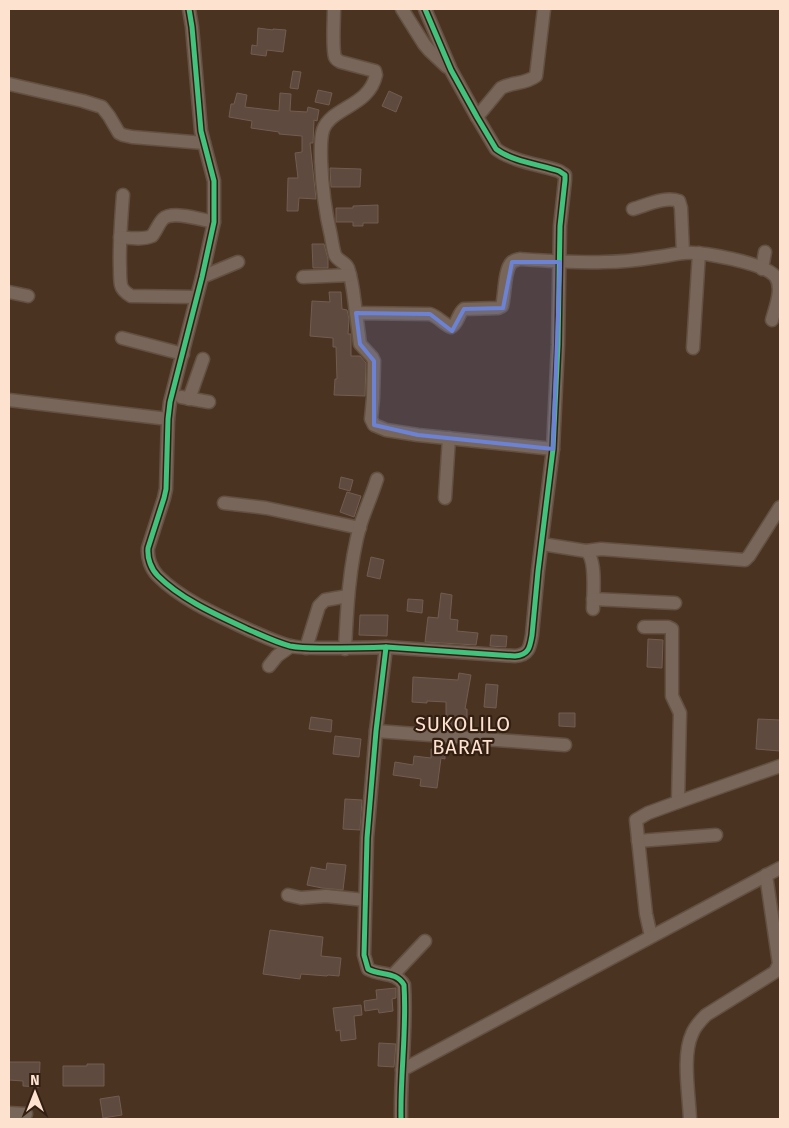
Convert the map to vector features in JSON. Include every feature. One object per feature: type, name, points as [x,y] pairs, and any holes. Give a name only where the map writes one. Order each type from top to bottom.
[{"type":"street","points":[[188,9],[192,19],[201,131],[215,187],[214,222],[183,354],[171,395],[168,419],[166,489],[148,548],[150,564],[158,576],[174,589],[201,606],[258,634],[291,646],[306,648],[386,648],[515,656],[524,654],[529,648],[532,635],[553,449],[558,345],[560,226],[565,180],[564,174],[560,171],[529,163],[500,152],[493,145],[451,70],[425,9]]},
{"type":"street","points":[[334,9],[335,57],[338,61],[375,71],[376,74],[366,94],[329,119],[322,132],[321,148],[322,179],[328,222],[336,256],[346,264],[350,275],[360,344],[374,361],[372,424],[386,430],[553,449]]},
{"type":"street","points":[[402,9],[424,44],[451,70]]},
{"type":"street","points":[[477,117],[501,88],[506,85],[531,80],[536,76],[544,9]]},
{"type":"street","points":[[9,84],[83,100],[102,107],[117,131],[123,135],[204,143]]},
{"type":"street","points":[[123,195],[120,237],[120,284],[126,293],[131,296],[196,297]]},
{"type":"street","points":[[633,209],[664,200],[678,200],[681,208],[684,253]]},
{"type":"street","points":[[120,237],[150,237],[163,219],[170,216],[186,216],[214,222]]},
{"type":"street","points":[[762,269],[765,252]]},
{"type":"street","points":[[356,313],[430,314],[451,327],[464,309],[502,306],[507,271],[512,262],[520,259],[560,262],[618,262],[684,253],[699,253],[738,260],[774,275],[778,283],[778,296],[772,320]]},
{"type":"street","points":[[693,348],[699,253]]},
{"type":"street","points":[[202,277],[238,262]]},
{"type":"street","points":[[303,277],[350,275]]},
{"type":"street","points":[[9,292],[28,296]]},
{"type":"street","points":[[122,338],[183,354]]},
{"type":"street","points":[[189,399],[203,359]]},
{"type":"street","points":[[171,395],[209,402]]},
{"type":"street","points":[[9,400],[168,419]]},
{"type":"street","points":[[445,498],[449,438]]},
{"type":"street","points":[[345,648],[348,596],[360,528],[377,479]]},
{"type":"street","points":[[224,503],[266,508],[360,528]]},
{"type":"street","points":[[542,544],[586,551],[601,549],[745,560],[780,507]]},
{"type":"street","points":[[586,551],[590,554],[594,568],[593,604],[675,603]]},
{"type":"street","points":[[306,648],[319,606],[326,600],[348,596]]},
{"type":"street","points":[[644,627],[672,629],[672,696],[680,714],[678,802]]},
{"type":"street","points":[[269,666],[277,656],[291,646]]},
{"type":"street","points":[[386,648],[366,838],[364,955],[368,969],[393,975],[402,981],[404,985],[406,1015],[400,1098],[401,1119]]},
{"type":"street","points":[[376,731],[565,745]]},
{"type":"street","points":[[651,936],[646,914],[636,820],[678,802],[780,766]]},
{"type":"street","points":[[638,840],[716,835]]},
{"type":"street","points":[[402,1070],[780,868]]},
{"type":"street","points":[[690,1119],[687,1056],[691,1035],[698,1023],[706,1015],[775,972],[779,964],[766,875]]},
{"type":"street","points":[[288,895],[301,898],[326,896],[364,900]]},
{"type":"street","points":[[393,975],[425,941]]},
{"type":"street","points":[[9,1113],[26,1114]]},
{"type":"highlighted area","points":[[512,262],[560,262],[553,449],[418,435],[374,425],[374,361],[360,344],[356,313],[430,314],[452,331],[464,309],[503,308]]},
{"type":"building","points":[[258,28],[286,30],[283,52],[267,50],[266,56],[251,54],[252,45],[257,46]]},
{"type":"building","points":[[293,71],[301,72],[298,89],[290,88]]},
{"type":"building","points":[[318,90],[332,93],[329,105],[315,102]]},
{"type":"building","points":[[389,91],[402,97],[396,112],[382,106]]},
{"type":"building","points":[[237,93],[247,95],[245,107],[279,111],[280,93],[291,94],[290,111],[307,112],[308,107],[319,110],[317,121],[314,120],[313,143],[310,143],[316,199],[299,198],[298,211],[287,211],[288,178],[298,178],[295,153],[302,152],[302,136],[279,134],[279,132],[251,128],[252,121],[229,117],[231,104],[234,104]]},
{"type":"building","points":[[330,168],[361,169],[360,187],[331,187]]},
{"type":"building","points":[[378,205],[378,223],[363,223],[363,226],[353,226],[353,222],[336,222],[336,208]]},
{"type":"building","points":[[312,244],[324,244],[328,268],[313,268]]},
{"type":"building","points":[[329,292],[341,292],[342,309],[347,310],[349,319],[348,334],[351,334],[351,356],[360,356],[366,363],[365,396],[334,395],[335,379],[337,379],[336,347],[333,347],[333,338],[310,336],[312,301],[330,302]]},
{"type":"building","points":[[341,477],[353,480],[350,491],[339,488]]},
{"type":"building","points":[[347,492],[361,496],[354,517],[340,512]]},
{"type":"building","points":[[371,557],[384,560],[380,579],[367,576]]},
{"type":"building","points":[[441,593],[452,595],[450,619],[458,620],[457,631],[478,633],[476,645],[425,642],[428,617],[438,618]]},
{"type":"building","points":[[408,599],[423,600],[422,613],[407,611]]},
{"type":"building","points":[[360,615],[388,615],[387,636],[359,635]]},
{"type":"building","points":[[491,635],[507,636],[506,647],[490,646]]},
{"type":"building","points":[[648,639],[663,640],[662,668],[647,667]]},
{"type":"building","points":[[459,673],[471,675],[465,709],[467,709],[467,727],[446,727],[446,702],[412,702],[413,677],[458,680]]},
{"type":"building","points":[[486,684],[498,685],[496,708],[484,707]]},
{"type":"building","points":[[559,713],[575,713],[575,727],[559,726]]},
{"type":"building","points":[[311,717],[332,720],[331,732],[309,729]]},
{"type":"building","points":[[758,719],[780,720],[780,751],[756,749]]},
{"type":"building","points":[[335,736],[361,739],[359,757],[333,754]]},
{"type":"building","points":[[431,749],[445,750],[445,759],[441,758],[437,788],[420,786],[421,779],[393,775],[395,762],[413,765],[414,756],[431,758]]},
{"type":"building","points":[[345,799],[362,800],[360,830],[343,829]]},
{"type":"building","points":[[327,863],[346,865],[343,890],[307,885],[311,867],[326,870]]},
{"type":"building","points":[[270,930],[323,937],[321,956],[341,958],[339,976],[301,974],[300,979],[263,974]]},
{"type":"building","points":[[396,988],[396,998],[392,999],[393,1011],[379,1013],[378,1009],[365,1011],[364,1001],[377,999],[376,990]]},
{"type":"building","points":[[361,1005],[362,1015],[354,1016],[356,1039],[341,1041],[340,1030],[336,1031],[333,1008]]},
{"type":"building","points":[[379,1043],[396,1044],[394,1067],[378,1066]]},
{"type":"building","points":[[9,1062],[40,1062],[39,1087],[23,1086],[23,1081],[9,1080]]},
{"type":"building","points":[[87,1064],[104,1064],[104,1086],[63,1086],[63,1066],[87,1066]]},
{"type":"building","points":[[119,1096],[122,1115],[103,1118],[100,1099]]},
{"type":"cycle path","points":[[189,9],[201,131],[214,181],[214,222],[170,402],[166,489],[148,548],[149,559],[151,567],[158,576],[167,585],[189,600],[247,629],[279,642],[305,648],[386,647],[376,731],[367,838],[364,955],[368,969],[397,978],[404,985],[405,1019],[401,1119]]},
{"type":"cycle path","points":[[386,647],[515,656],[523,654],[528,650],[532,635],[553,449],[558,345],[560,226],[565,175],[559,171],[510,157],[496,149],[451,70],[425,9]]},
{"type":"district","name":"SUKOLILO BARAT","points":[[463,736]]}]
